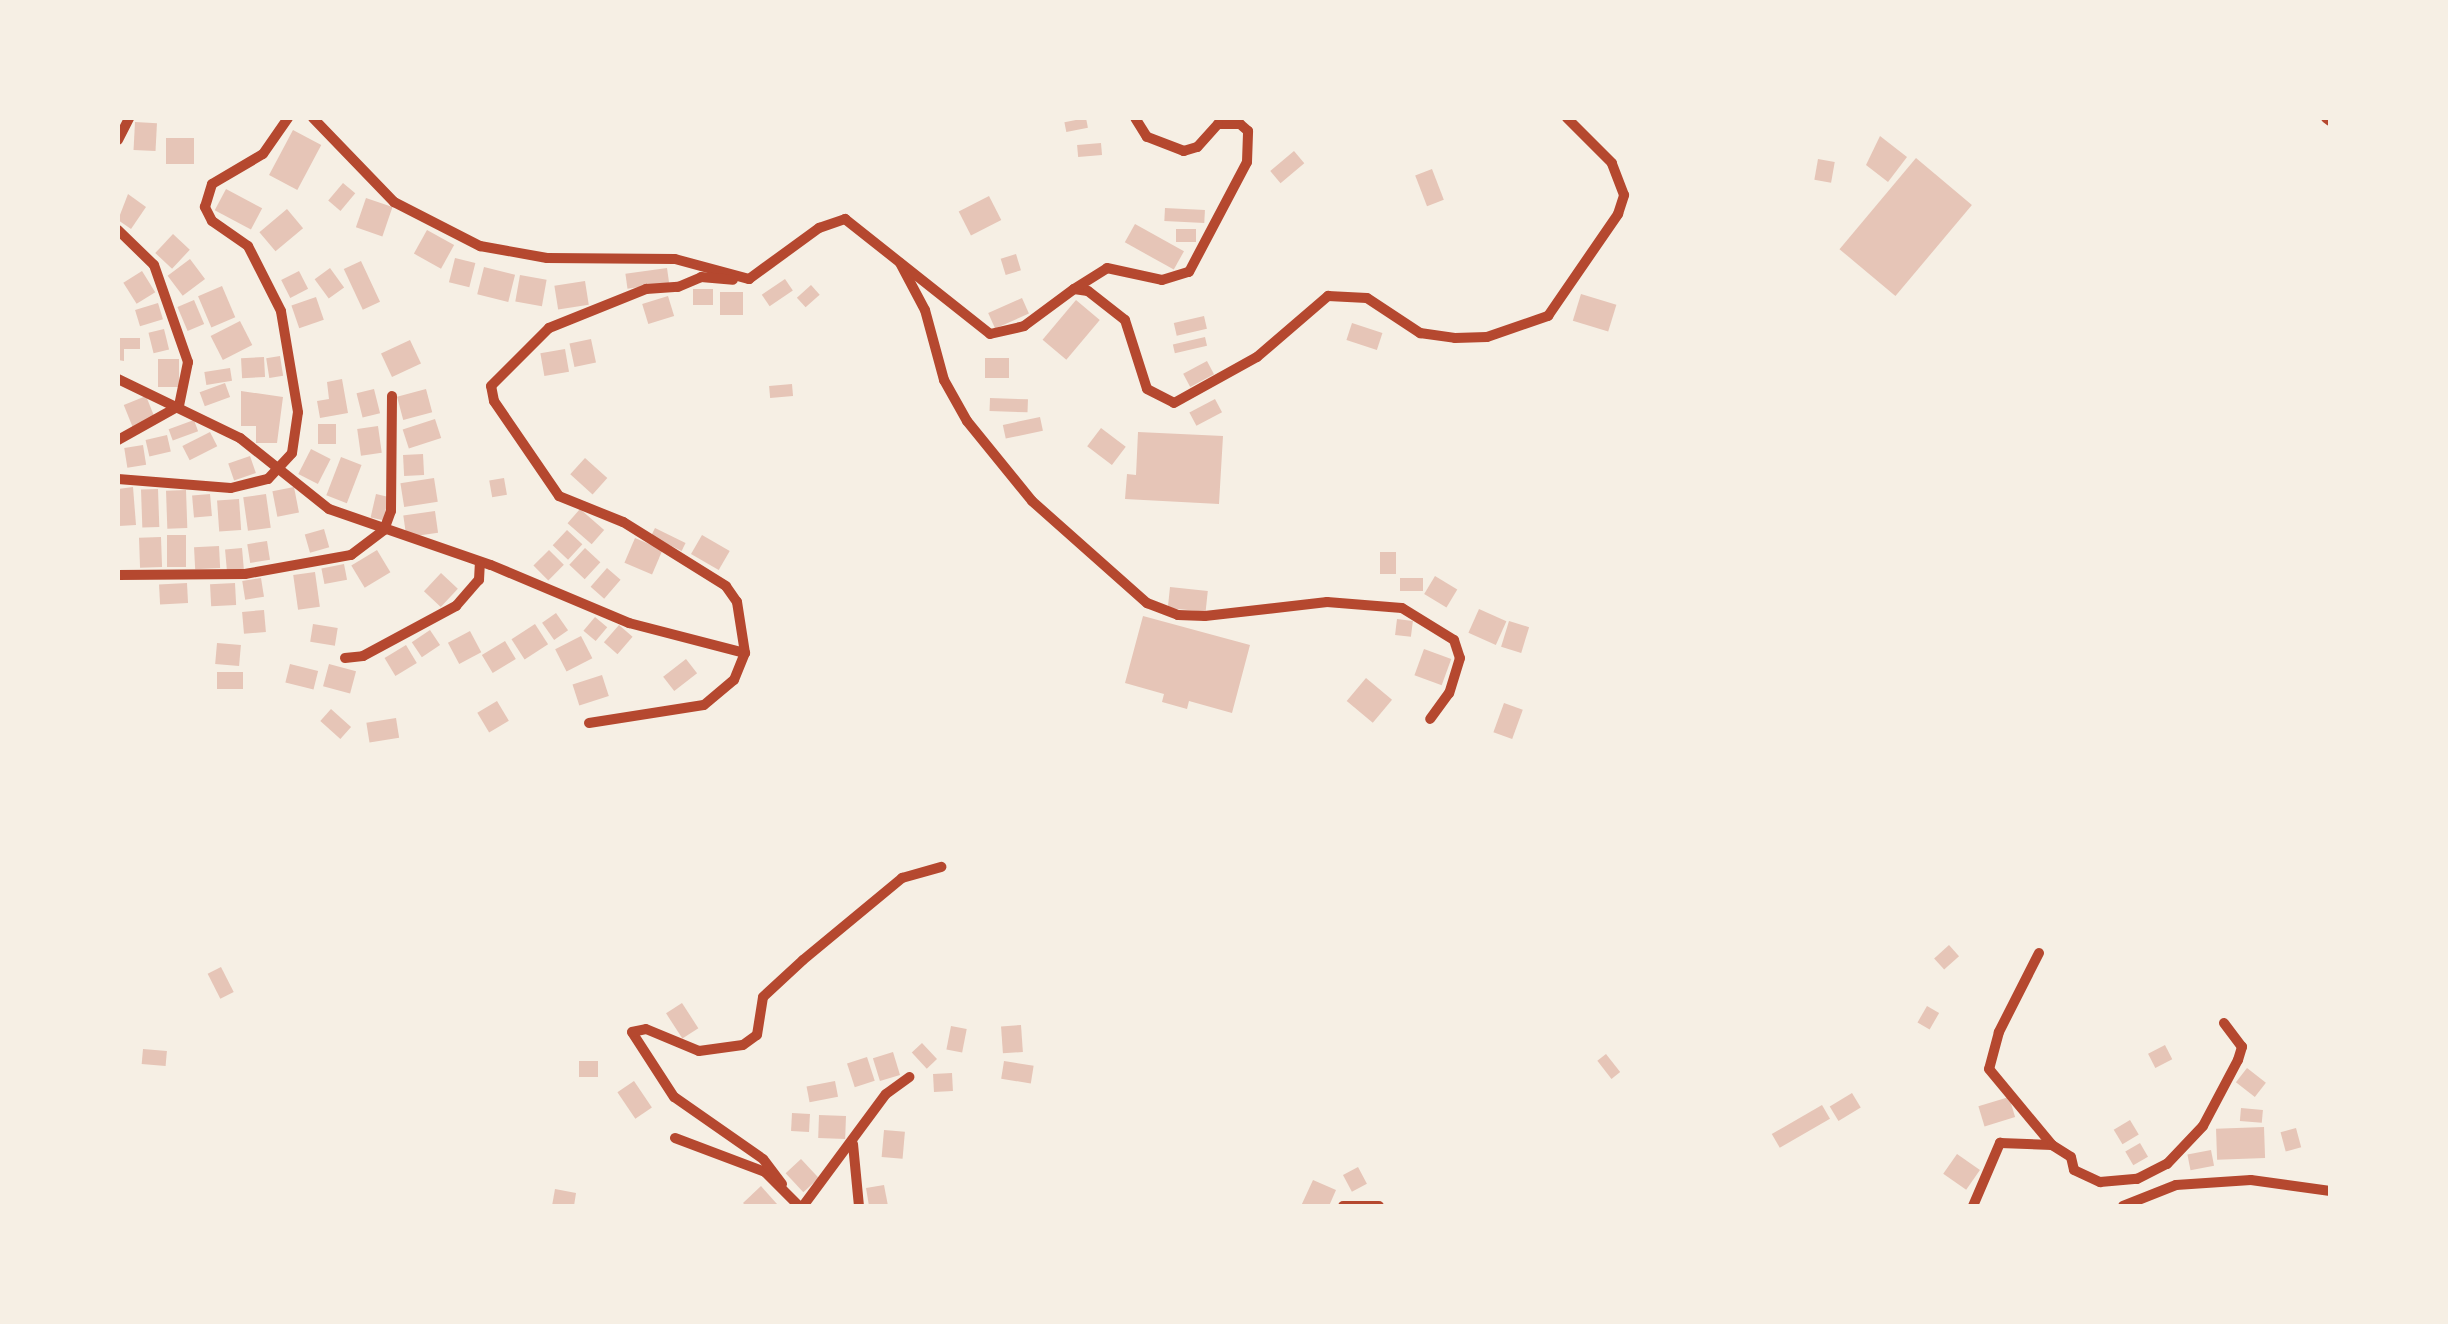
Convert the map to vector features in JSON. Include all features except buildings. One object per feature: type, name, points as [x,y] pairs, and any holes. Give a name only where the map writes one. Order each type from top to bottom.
[{"type":"street","points":[[118,140],[129,118]]},
{"type":"street","points":[[118,479],[231,488],[282,470],[298,435],[298,412],[281,310],[248,246],[212,221],[206,208],[212,184],[262,154],[288,118]]},
{"type":"street","points":[[313,118],[394,202],[480,246],[548,258],[675,259],[716,268],[734,280]]},
{"type":"street","points":[[590,723],[704,705],[734,680],[745,653],[738,602],[726,586],[586,501],[559,496],[494,400],[491,386],[549,328],[646,289],[678,287],[701,277],[749,279],[835,220],[855,222],[990,334],[1024,326],[1107,268],[1162,280],[1189,272],[1247,162],[1248,131],[1240,124],[1218,124],[1196,147],[1174,150],[1148,137],[1136,118]]},
{"type":"street","points":[[1074,288],[1115,307],[1147,389],[1174,404],[1257,357],[1328,296],[1367,298],[1420,333],[1455,338],[1538,322],[1556,308],[1624,196],[1612,163],[1567,118]]},
{"type":"street","points":[[118,230],[154,265],[186,352],[179,406]]},
{"type":"street","points":[[897,258],[925,310],[944,380],[967,421],[1032,501],[1146,603],[1178,616],[1328,602],[1402,608],[1454,640],[1460,658],[1448,694],[1430,718]]},
{"type":"street","points":[[118,379],[179,406],[282,470],[328,509],[480,563],[629,623],[745,653]]},
{"type":"street","points":[[118,575],[269,572],[351,555],[384,530],[394,485],[392,396]]},
{"type":"street","points":[[118,440],[179,406]]},
{"type":"street","points":[[345,658],[363,656],[456,606],[474,588],[480,563]]},
{"type":"street","points":[[908,1077],[886,1094],[853,1143],[801,1206],[764,1159],[674,1097],[632,1032],[646,1029],[699,1051],[742,1045],[756,1035],[763,996],[803,960],[842,934],[902,878],[941,867]]},
{"type":"street","points":[[2038,952],[1999,1032],[1990,1069],[2052,1145],[2071,1157],[2074,1170],[2100,1182],[2137,1179],[2167,1164],[2203,1126],[2242,1047],[2224,1023]]},
{"type":"street","points":[[675,1138],[782,1184]]},
{"type":"street","points":[[853,1143],[859,1206]]},
{"type":"street","points":[[1973,1206],[2000,1143],[2052,1145]]},
{"type":"street","points":[[2124,1206],[2165,1187],[2250,1180],[2330,1191]]},
{"type":"street","points":[[1343,1206],[1379,1206]]}]
